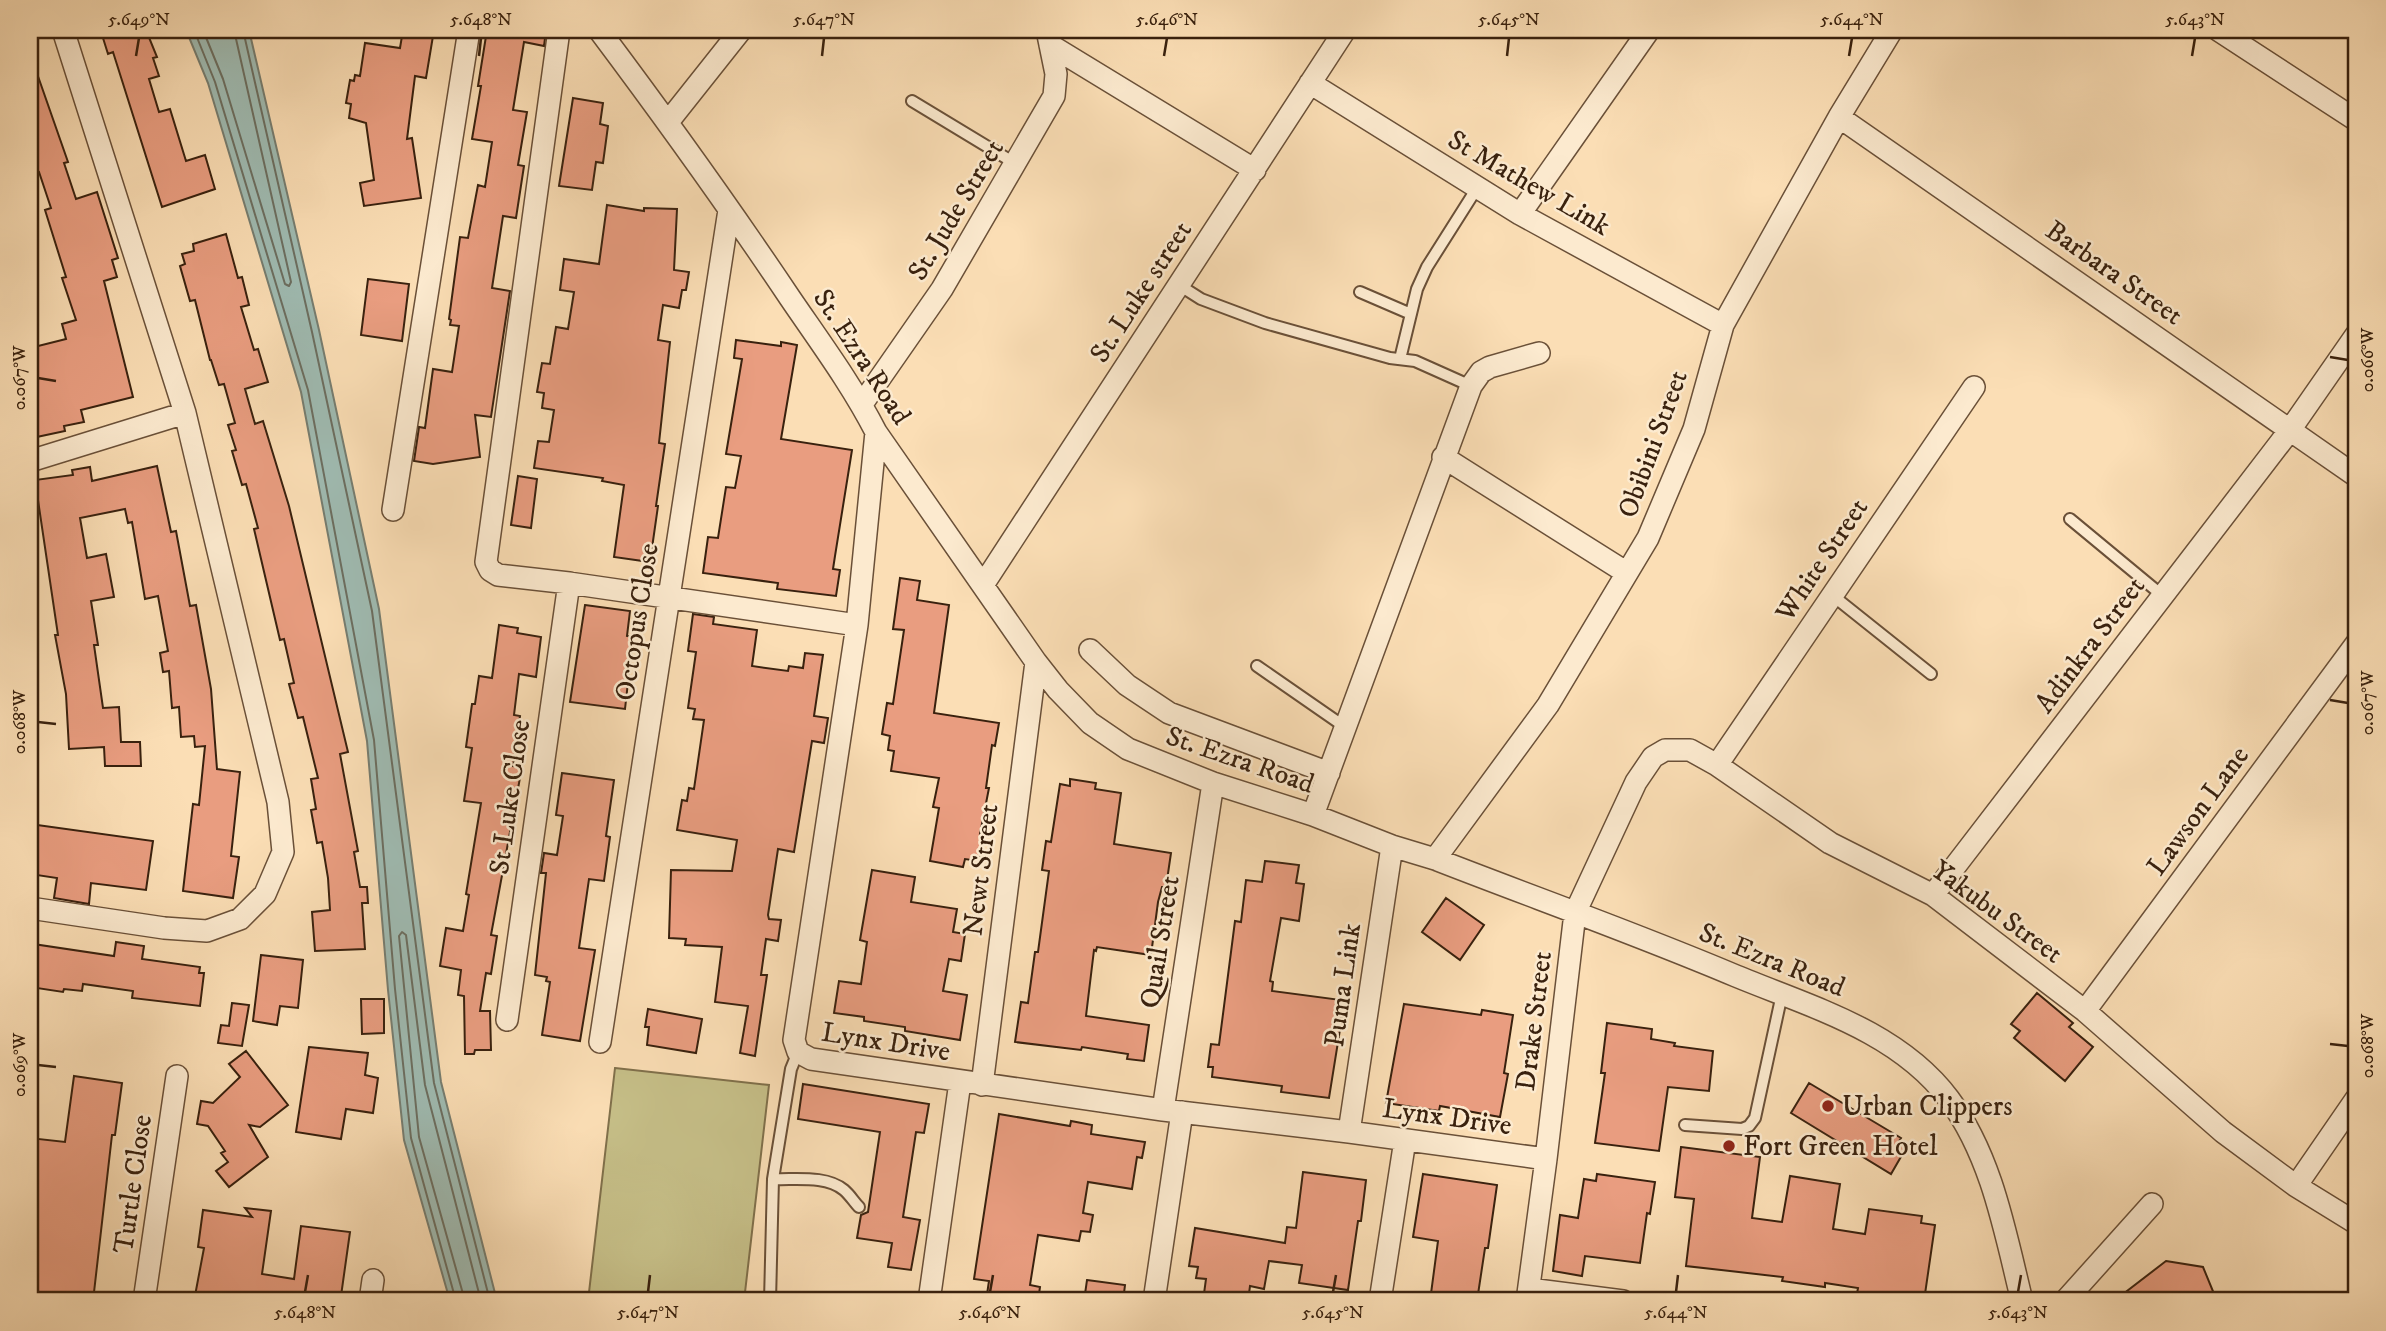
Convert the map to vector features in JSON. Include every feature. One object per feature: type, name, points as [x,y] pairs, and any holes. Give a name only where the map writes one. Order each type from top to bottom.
[{"type":"street","points":[[30,908],[164,928],[207,931],[240,919],[265,894],[282,852],[278,802],[185,413],[63,30]]},
{"type":"street","points":[[393,510],[469,30]]},
{"type":"street","points":[[559,30],[486,562],[490,570],[498,575],[858,625]]},
{"type":"street","name":"St. Ezra Road","points":[[599,30],[729,210],[862,404],[876,432],[1036,662],[1090,723],[1128,750],[1213,783],[1313,815],[1392,846],[1435,859],[1575,913],[1782,994],[1859,1027],[1898,1051],[1927,1072],[1950,1100],[1971,1135],[1995,1191],[2022,1301]]},
{"type":"street","points":[[668,122],[741,30]]},
{"type":"street","name":"St. Luke street","points":[[983,585],[1345,30]]},
{"type":"street","points":[[1520,215],[1649,30]]},
{"type":"street","name":"Obibini Street","points":[[1435,859],[1548,705],[1648,538],[1694,429],[1723,325],[1839,117],[1892,30]]},
{"type":"street","points":[[2218,30],[2356,120]]},
{"type":"street","points":[[1048,37],[1255,170]]},
{"type":"street","name":"St. Jude Street","points":[[862,404],[942,289],[1054,96],[1056,74],[1048,37]]},
{"type":"street","name":"St Mathew Link","points":[[1310,83],[1520,215],[1723,325]]},
{"type":"street","name":"Barbara Street","points":[[1839,117],[2356,476]]},
{"type":"street","name":"Octopus Close","points":[[600,1042],[729,210]]},
{"type":"street","name":"Adinkra Street","points":[[1933,895],[2290,430],[2356,335]]},
{"type":"street","points":[[1313,815],[1471,386],[1481,372],[1490,367],[1539,354]]},
{"type":"street","name":"White Street","points":[[1717,765],[1974,387]]},
{"type":"street","points":[[30,461],[185,413]]},
{"type":"street","name":"Lynx Drive","points":[[876,432],[858,625],[794,1040],[798,1052],[811,1059],[960,1082],[1546,1159]]},
{"type":"street","points":[[1443,457],[1627,573]]},
{"type":"street","name":"St Luke Close","points":[[507,1020],[569,583]]},
{"type":"street","name":"Lawson Lane","points":[[2085,1011],[2356,644]]},
{"type":"street","points":[[1090,650],[1127,685],[1169,713],[1329,772]]},
{"type":"street","name":"Newt Street","points":[[982,1084],[1036,662]]},
{"type":"street","name":"Yakubu Street","points":[[1575,913],[1636,782],[1653,757],[1665,750],[1690,750],[1717,765],[1830,843],[1933,895],[2085,1011],[2223,1132],[2296,1186],[2356,1223]]},
{"type":"street","name":"Quail Street","points":[[1154,1301],[1172,1111],[1213,783]]},
{"type":"street","name":"Puma Link","points":[[1349,1132],[1392,846]]},
{"type":"street","name":"Drake Street","points":[[1527,1295],[1575,913]]},
{"type":"street","name":"Turtle Close","points":[[144,1301],[177,1076]]},
{"type":"street","points":[[929,1301],[960,1082]]},
{"type":"street","points":[[2296,1186],[2356,1099]]},
{"type":"street","points":[[1380,1301],[1405,1140]]},
{"type":"street","points":[[2065,1301],[2152,1204]]},
{"type":"street","points":[[1527,1295],[1623,1301]]},
{"type":"lane","points":[[912,101],[1016,164]]},
{"type":"lane","points":[[1401,359],[1417,289],[1427,267],[1477,188]]},
{"type":"lane","points":[[1179,285],[1201,299],[1265,323],[1430,366],[1471,386]]},
{"type":"lane","points":[[1360,292],[1411,314]]},
{"type":"lane","points":[[2070,519],[2163,596]]},
{"type":"lane","points":[[1832,595],[1931,674]]},
{"type":"lane","points":[[1257,666],[1345,727]]},
{"type":"lane","points":[[1685,1125],[1742,1129],[1749,1126],[1755,1118],[1782,994]]},
{"type":"lane","points":[[770,1301],[773,1179],[791,1069],[798,1052]]},
{"type":"lane","points":[[773,1179],[815,1180],[834,1185],[844,1189],[859,1207]]},
{"type":"shaded area","points":[[615,1068],[769,1085],[744,1301],[588,1301]]},
{"type":"water","points":[[186,30],[249,30],[319,330],[379,609],[441,1082],[497,1301],[450,1301],[404,1140],[367,741],[301,392],[208,83]]},
{"type":"building","points":[[108,30],[146,30],[157,57],[153,58],[159,76],[149,79],[159,112],[170,109],[186,161],[205,155],[215,189],[162,207],[113,52],[108,54],[103,38],[110,36]]},
{"type":"building","points":[[403,30],[434,30],[426,78],[415,76],[407,139],[412,138],[421,198],[364,206],[360,183],[374,180],[366,123],[349,118],[351,104],[346,103],[350,80],[354,81],[355,75],[360,76],[365,43],[400,48]]},
{"type":"building","points":[[487,30],[503,33],[503,30],[546,30],[544,46],[524,42],[513,110],[527,112],[518,165],[524,166],[516,218],[503,216],[492,288],[510,291],[491,417],[475,415],[480,457],[433,464],[414,461],[419,427],[425,428],[433,369],[452,372],[459,326],[450,325],[449,319],[460,237],[468,238],[478,185],[485,187],[492,142],[472,139]]},
{"type":"building","points":[[30,62],[33,62],[68,162],[64,163],[76,199],[97,192],[118,258],[112,260],[117,277],[104,281],[133,397],[81,410],[84,422],[64,426],[65,431],[32,438],[30,348],[66,339],[62,324],[76,320],[45,210],[51,208],[39,172],[33,174],[30,164]]},
{"type":"building","points":[[573,98],[603,103],[600,124],[608,126],[603,163],[596,162],[592,190],[559,186]]},
{"type":"building","points":[[607,205],[644,211],[644,208],[677,209],[674,270],[689,272],[679,308],[663,305],[658,340],[670,342],[659,443],[665,444],[650,562],[614,557],[624,485],[602,481],[603,478],[534,468],[538,441],[549,442],[554,410],[542,408],[544,393],[537,392],[542,363],[550,364],[556,327],[568,329],[574,292],[560,290],[564,259],[599,264]]},
{"type":"building","points":[[226,234],[238,278],[242,277],[249,305],[241,307],[254,350],[258,349],[268,382],[245,389],[255,424],[263,421],[289,506],[348,752],[340,754],[358,851],[354,852],[360,887],[367,887],[368,903],[362,903],[365,949],[315,951],[312,912],[330,910],[322,842],[317,843],[311,810],[316,809],[311,779],[318,778],[303,717],[298,718],[289,684],[294,683],[284,639],[280,640],[254,529],[258,528],[246,484],[242,485],[232,451],[236,450],[228,425],[235,423],[224,384],[219,385],[210,360],[195,300],[190,301],[180,266],[185,264],[182,254],[194,251],[193,244]]},
{"type":"building","points":[[368,279],[409,284],[402,341],[361,335]]},
{"type":"building","points":[[736,340],[781,346],[781,342],[797,345],[781,439],[852,450],[833,569],[840,570],[836,596],[777,589],[778,583],[703,573],[708,537],[718,538],[726,487],[735,488],[741,456],[726,454],[742,359],[734,358]]},
{"type":"building","points":[[157,466],[171,532],[176,531],[190,606],[196,605],[211,689],[217,769],[240,772],[231,856],[239,857],[233,898],[183,891],[193,804],[199,805],[205,746],[195,747],[194,736],[181,737],[179,707],[172,708],[169,671],[163,672],[160,653],[168,651],[158,596],[145,599],[132,522],[128,523],[125,509],[80,518],[87,558],[106,554],[114,597],[91,601],[103,708],[119,707],[121,742],[140,742],[141,766],[105,766],[104,747],[69,749],[66,694],[55,635],[58,635],[35,480],[73,475],[72,470],[90,467],[92,481]]},
{"type":"building","points":[[518,476],[537,479],[531,528],[511,525]]},
{"type":"building","points":[[900,578],[920,581],[917,600],[949,605],[934,713],[999,723],[995,746],[992,745],[979,861],[965,859],[963,867],[930,861],[939,808],[933,807],[939,778],[891,771],[894,751],[888,750],[890,736],[882,734],[887,703],[893,704],[904,630],[893,629]]},
{"type":"building","points":[[585,605],[630,611],[627,636],[633,637],[625,709],[570,702]]},
{"type":"building","points":[[693,614],[714,617],[713,624],[757,630],[752,666],[788,671],[789,666],[803,668],[805,653],[823,655],[814,716],[828,718],[824,743],[812,741],[794,852],[778,849],[768,915],[769,919],[781,920],[778,941],[766,939],[761,975],[767,975],[755,1056],[740,1053],[748,1006],[715,1002],[722,947],[685,945],[686,939],[669,938],[671,870],[732,871],[737,840],[677,830],[682,800],[687,801],[689,788],[694,789],[704,720],[693,719],[695,709],[688,708],[696,652],[688,651]]},
{"type":"building","points":[[499,625],[518,628],[517,633],[541,637],[536,677],[519,674],[514,715],[520,716],[513,766],[522,767],[491,935],[497,936],[491,974],[486,973],[480,1011],[490,1011],[491,1050],[475,1050],[474,1054],[465,1054],[464,996],[458,995],[461,970],[440,966],[446,928],[463,931],[469,895],[466,894],[481,803],[464,801],[472,748],[466,747],[479,676],[492,678]]},
{"type":"building","points":[[562,773],[614,780],[606,836],[610,837],[604,881],[589,879],[579,948],[595,950],[580,1041],[542,1035],[550,982],[546,981],[547,977],[535,975],[546,873],[541,873],[544,853],[557,855],[563,816],[556,815]]},
{"type":"building","points":[[1070,779],[1096,783],[1095,789],[1121,793],[1114,844],[1171,853],[1166,887],[1162,887],[1158,902],[1151,955],[1097,947],[1096,951],[1094,950],[1086,1016],[1149,1025],[1144,1061],[1127,1059],[1128,1054],[1082,1047],[1081,1050],[1015,1042],[1021,1002],[1028,1003],[1035,952],[1038,952],[1049,871],[1042,870],[1046,841],[1051,842],[1060,784],[1070,786]]},
{"type":"building","points":[[30,824],[153,841],[146,890],[91,883],[89,904],[54,898],[57,878],[30,874]]},
{"type":"building","points":[[1265,861],[1299,865],[1296,883],[1304,884],[1299,921],[1281,918],[1270,981],[1273,982],[1272,991],[1341,1000],[1339,1017],[1342,1017],[1329,1098],[1281,1092],[1282,1086],[1212,1077],[1213,1067],[1208,1067],[1211,1044],[1219,1045],[1235,921],[1241,922],[1246,880],[1262,882]]},
{"type":"building","points":[[872,870],[915,877],[911,902],[957,909],[953,932],[965,934],[961,961],[949,959],[943,991],[967,995],[960,1040],[905,1031],[905,1027],[834,1013],[839,981],[861,984],[867,942],[860,940]]},
{"type":"building","points":[[1446,898],[1484,925],[1460,960],[1422,932]]},
{"type":"building","points":[[116,942],[144,946],[142,959],[200,967],[199,973],[204,973],[200,1006],[132,998],[133,991],[83,984],[82,991],[64,989],[63,992],[30,987],[30,949],[33,949],[33,944],[114,956]]},
{"type":"building","points":[[261,955],[303,960],[298,1008],[280,1006],[277,1025],[253,1021]]},
{"type":"building","points":[[2037,993],[2073,1023],[2069,1027],[2093,1047],[2065,1081],[2014,1038],[2020,1031],[2011,1024]]},
{"type":"building","points":[[361,999],[384,999],[384,1033],[362,1034]]},
{"type":"building","points":[[232,1003],[249,1005],[242,1046],[218,1043],[221,1025],[229,1026]]},
{"type":"building","points":[[1404,1004],[1481,1015],[1482,1010],[1513,1015],[1504,1073],[1508,1074],[1500,1117],[1440,1106],[1439,1111],[1386,1103]]},
{"type":"building","points":[[648,1009],[702,1019],[696,1053],[647,1045],[649,1027],[645,1027]]},
{"type":"building","points":[[1607,1023],[1652,1029],[1651,1039],[1675,1043],[1674,1046],[1713,1051],[1709,1091],[1668,1087],[1659,1151],[1595,1143],[1605,1073],[1601,1073]]},
{"type":"building","points":[[309,1047],[368,1053],[365,1075],[378,1078],[373,1113],[346,1109],[341,1139],[296,1132]]},
{"type":"building","points":[[246,1051],[288,1105],[260,1127],[249,1125],[268,1157],[229,1187],[216,1171],[228,1162],[221,1153],[225,1151],[208,1126],[197,1124],[201,1101],[213,1103],[240,1077],[229,1064]]},
{"type":"building","points":[[74,1076],[122,1083],[115,1135],[112,1135],[93,1301],[30,1301],[30,1240],[33,1219],[30,1219],[30,1138],[65,1142]]},
{"type":"building","points":[[1809,1083],[1901,1138],[1898,1143],[1906,1148],[1891,1174],[1791,1113]]},
{"type":"building","points":[[803,1084],[929,1104],[924,1133],[916,1132],[903,1217],[920,1220],[911,1270],[888,1267],[892,1243],[857,1238],[861,1215],[868,1212],[880,1132],[798,1119]]},
{"type":"building","points":[[999,1114],[1070,1126],[1071,1121],[1092,1125],[1091,1134],[1145,1142],[1142,1158],[1137,1157],[1132,1189],[1088,1182],[1083,1213],[1093,1215],[1090,1232],[1081,1231],[1079,1241],[1038,1235],[1030,1285],[1040,1287],[1038,1301],[986,1301],[989,1281],[974,1279]]},
{"type":"building","points":[[1681,1147],[1760,1157],[1752,1218],[1782,1222],[1790,1176],[1840,1184],[1833,1229],[1865,1234],[1869,1209],[1922,1216],[1921,1223],[1935,1225],[1924,1301],[1856,1299],[1858,1288],[1825,1283],[1825,1287],[1782,1281],[1783,1277],[1686,1266],[1694,1199],[1675,1197]]},
{"type":"building","points":[[1303,1172],[1366,1180],[1348,1290],[1299,1283],[1302,1265],[1269,1261],[1264,1289],[1250,1286],[1248,1301],[1203,1301],[1206,1279],[1196,1278],[1198,1267],[1189,1266],[1195,1228],[1285,1243],[1287,1227],[1296,1228]]},
{"type":"building","points":[[1423,1174],[1497,1185],[1477,1301],[1430,1301],[1438,1241],[1413,1237]]},
{"type":"building","points":[[1597,1174],[1655,1182],[1650,1214],[1647,1213],[1640,1263],[1585,1256],[1582,1276],[1553,1271],[1560,1215],[1578,1218],[1584,1179],[1596,1181]]},
{"type":"building","points":[[245,1208],[271,1211],[262,1274],[294,1279],[301,1226],[350,1232],[341,1296],[336,1295],[335,1301],[194,1301],[204,1248],[198,1247],[203,1210],[252,1217]]},
{"type":"building","points":[[2166,1261],[2203,1267],[2217,1301],[2114,1301]]},
{"type":"building","points":[[1087,1280],[1125,1285],[1123,1301],[1084,1301]]},
{"type":"place","name":"Urban Clippers","points":[[1828,1106]]},
{"type":"place","name":"Fort Green Hotel","points":[[1729,1146]]}]
